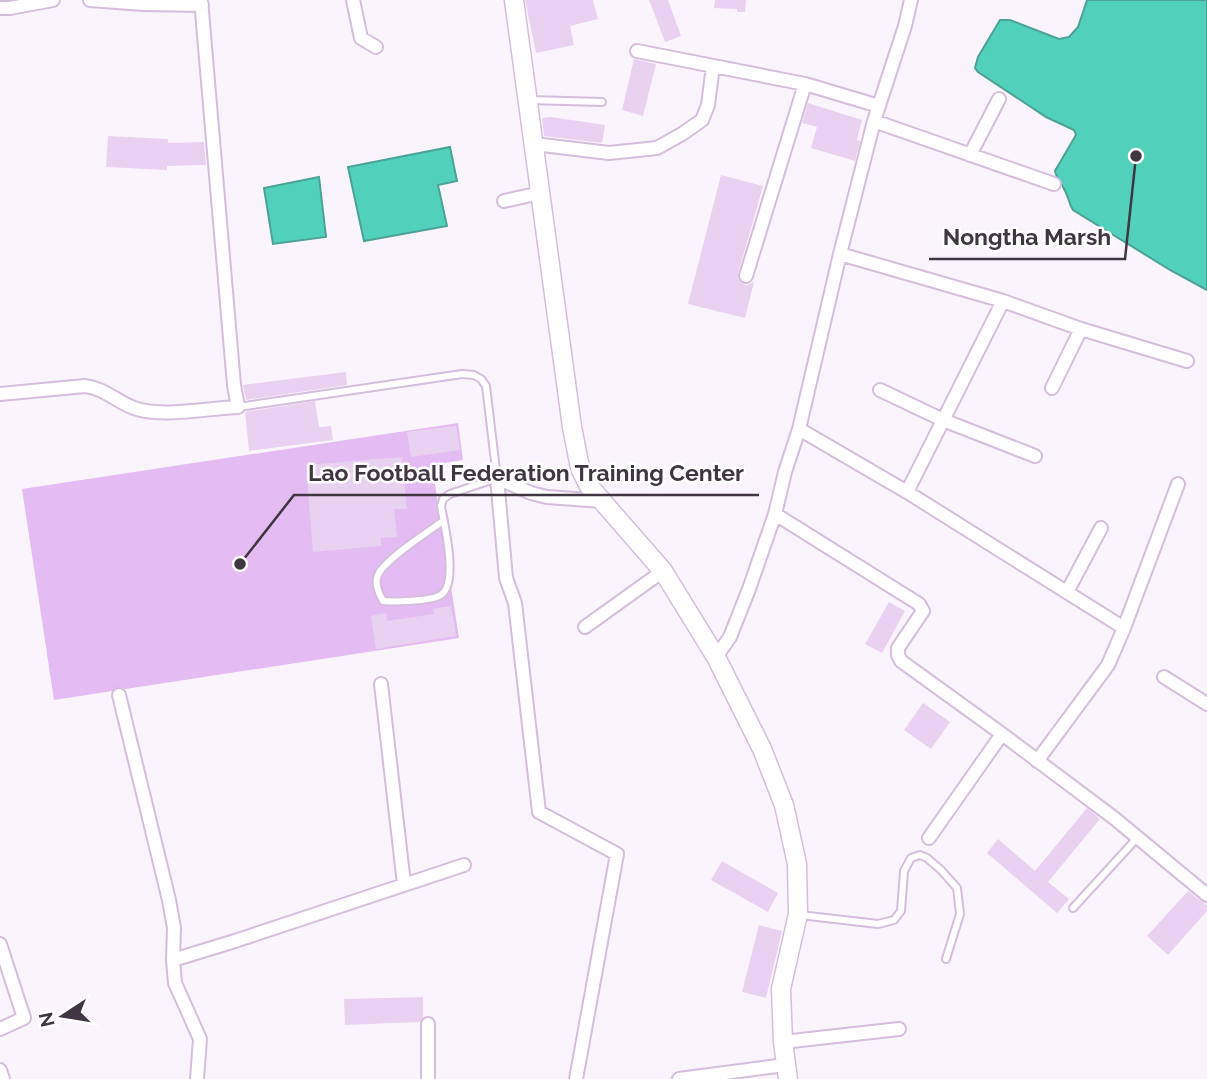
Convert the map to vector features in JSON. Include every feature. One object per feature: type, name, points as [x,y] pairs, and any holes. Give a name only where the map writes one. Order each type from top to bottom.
[{"type":"street","points":[[0,8],[53,0]]},
{"type":"street","points":[[0,394],[85,386],[95,387],[133,408],[149,412],[238,407],[202,3],[142,5],[90,0]]},
{"type":"street","points":[[353,0],[361,38],[376,47]]},
{"type":"street","points":[[514,0],[572,427],[580,468],[589,486],[663,571],[716,657],[762,749],[784,805],[797,864],[798,914],[781,989],[786,1072],[679,1079]]},
{"type":"street","points":[[716,657],[730,637],[775,514],[799,429],[874,121],[911,0]]},
{"type":"street","points":[[636,51],[805,84],[879,106]]},
{"type":"street","points":[[534,144],[609,153],[657,148],[702,120],[708,105],[713,66]]},
{"type":"street","points":[[746,276],[805,84]]},
{"type":"street","points":[[970,155],[999,99]]},
{"type":"street","points":[[874,121],[1054,184]]},
{"type":"street","points":[[504,201],[540,193]]},
{"type":"street","points":[[840,254],[1003,301],[1081,329],[1187,361]]},
{"type":"street","points":[[907,492],[1003,301]]},
{"type":"street","points":[[1052,388],[1081,329]]},
{"type":"street","points":[[880,390],[943,420],[1035,456]]},
{"type":"street","points":[[799,429],[907,492],[1124,628]]},
{"type":"street","points":[[576,1079],[617,854],[539,812],[515,603],[506,578],[497,478],[547,497],[602,501]]},
{"type":"street","points":[[1037,761],[1108,665],[1178,484]]},
{"type":"street","points":[[775,514],[919,604],[923,611],[898,648],[901,661],[1114,818],[1207,895]]},
{"type":"street","points":[[1067,592],[1101,528]]},
{"type":"street","points":[[585,626],[663,571]]},
{"type":"street","points":[[1164,677],[1207,704]]},
{"type":"street","points":[[381,684],[404,884]]},
{"type":"street","points":[[119,695],[169,900],[174,928],[175,984],[200,1039],[197,1079]]},
{"type":"street","points":[[929,838],[1003,734]]},
{"type":"street","points":[[173,960],[464,865]]},
{"type":"street","points":[[0,944],[24,1018],[0,1029]]},
{"type":"street","points":[[428,1024],[428,1079]]},
{"type":"street","points":[[783,1042],[899,1029]]},
{"type":"street","points":[[0,1070],[3,1079]]},
{"type":"lane","points":[[528,100],[602,102]]},
{"type":"lane","points":[[238,407],[394,383],[474,375],[486,386],[497,478],[450,494],[443,499],[441,506],[450,568],[450,581],[446,591],[440,596],[397,602],[383,601],[376,584],[378,574],[387,562],[443,520]]},
{"type":"lane","points":[[1073,908],[1138,837]]},
{"type":"lane","points":[[798,914],[878,924],[894,920],[901,911],[904,871],[911,858],[920,855],[941,870],[957,888],[961,914],[946,959]]},
{"type":"shaded area","points":[[1087,0],[1207,0],[1207,290],[1073,210],[1055,171],[1076,135],[1074,130],[1046,117],[975,68],[978,57],[1000,20],[1010,20],[1059,39],[1069,37],[1078,27]]},
{"type":"shaded area","points":[[450,147],[457,181],[438,185],[447,226],[364,241],[348,167]]},
{"type":"shaded area","points":[[319,177],[326,237],[273,244],[264,188]]},
{"type":"shaded area","points":[[458,423],[463,460],[432,465],[459,638],[54,700],[22,489]]},
{"type":"building","points":[[525,0],[593,0],[598,19],[570,26],[574,45],[536,53]]},
{"type":"building","points":[[649,0],[668,0],[681,36],[665,42]]},
{"type":"building","points":[[715,0],[746,0],[745,12],[714,8]]},
{"type":"building","points":[[634,59],[656,64],[643,116],[622,110]]},
{"type":"building","points":[[808,103],[862,120],[855,161],[811,148],[817,127],[802,123]]},
{"type":"building","points":[[542,118],[605,125],[602,143],[544,136]]},
{"type":"building","points":[[108,136],[168,139],[168,143],[204,142],[206,165],[167,166],[167,170],[106,167]]},
{"type":"building","points":[[721,175],[763,186],[738,274],[738,279],[743,284],[754,282],[745,318],[688,304]]},
{"type":"building","points":[[346,372],[347,385],[246,400],[243,385]]},
{"type":"building","points":[[315,401],[319,427],[331,426],[333,440],[249,451],[245,412]]},
{"type":"building","points":[[456,426],[460,450],[411,457],[407,432]]},
{"type":"building","points":[[402,457],[407,509],[394,509],[397,537],[381,538],[381,546],[313,552],[306,465]]},
{"type":"building","points":[[889,602],[905,611],[882,653],[865,644]]},
{"type":"building","points":[[451,606],[456,636],[376,649],[371,616],[386,613],[387,621],[434,614],[433,609]]},
{"type":"building","points":[[923,703],[950,722],[931,749],[904,730]]},
{"type":"building","points":[[1087,808],[1100,819],[1048,882],[1069,899],[1057,913],[987,853],[998,839],[1035,871]]},
{"type":"building","points":[[722,861],[778,893],[768,912],[711,880]]},
{"type":"building","points":[[1188,891],[1207,906],[1207,911],[1168,955],[1147,936]]},
{"type":"building","points":[[759,925],[782,931],[766,998],[742,992]]},
{"type":"building","points":[[423,997],[423,1017],[420,1022],[345,1025],[344,999]]},
{"type":"place","name":"Nongtha Marsh","points":[[1136,156]]},
{"type":"place","name":"Lao Football Federation Training Center","points":[[240,564]]}]
